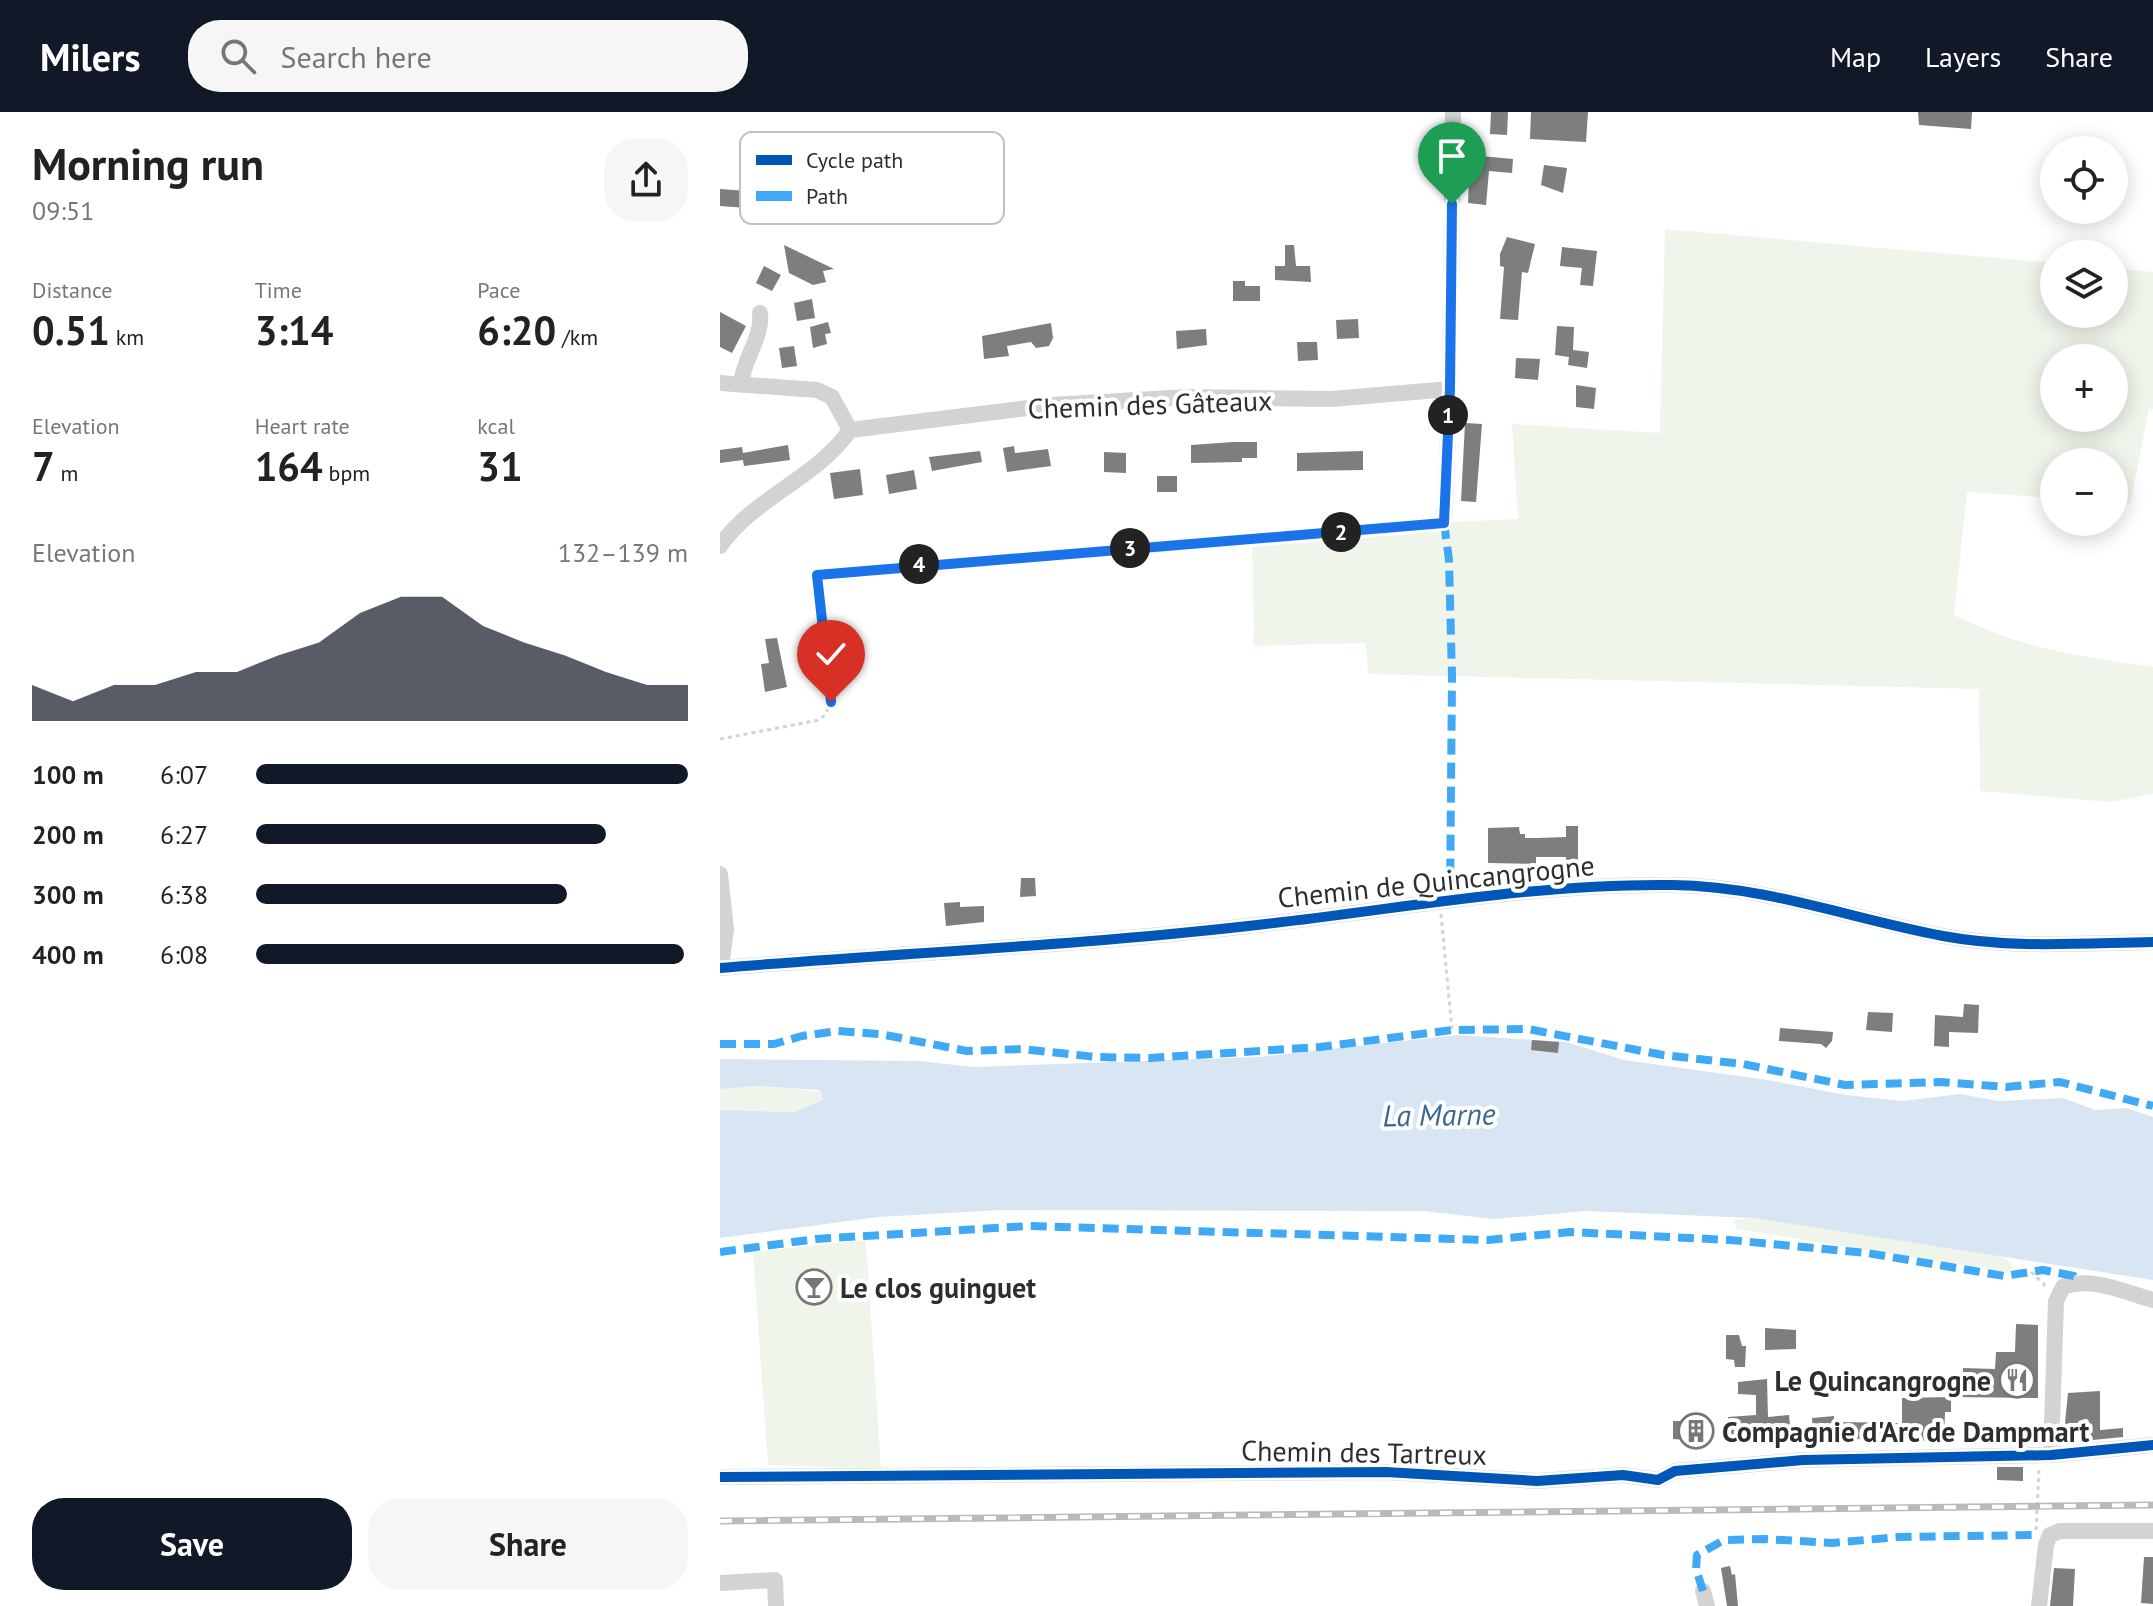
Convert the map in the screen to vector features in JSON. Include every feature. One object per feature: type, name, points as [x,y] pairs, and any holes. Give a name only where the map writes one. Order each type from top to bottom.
[{"type":"street","points":[[1444,523],[1450,389],[1453,112]]},
{"type":"street","points":[[741,384],[744,361],[762,326],[760,313]]},
{"type":"street","points":[[720,383],[817,390],[832,397],[850,430],[837,449],[746,519],[720,546]]},
{"type":"street","name":"Chemin des Gâteaux","points":[[850,430],[1052,405],[1187,397],[1331,399],[1450,389]]},
{"type":"street","points":[[720,874],[726,929],[721,968]]},
{"type":"street","name":"Chemin de Quincangrogne","points":[[721,968],[1001,950],[1247,926],[1440,902],[1598,887],[1674,885],[1762,892],[1944,936],[2030,943],[2153,942]]},
{"type":"street","points":[[2051,1455],[2056,1301],[2063,1287],[2092,1282],[2153,1300]]},
{"type":"street","name":"Chemin des Tartreux","points":[[720,1477],[1386,1472],[1537,1481],[1623,1475],[1658,1480],[1675,1471],[1803,1460],[2051,1455],[2153,1445]]},
{"type":"street","points":[[2039,1606],[2046,1545],[2050,1535],[2060,1531],[2153,1531]]},
{"type":"street","points":[[720,1583],[775,1580],[776,1606]]},
{"type":"path","points":[[720,739],[819,720],[825,715],[831,702],[817,575],[1444,523]]},
{"type":"path","points":[[1440,902],[1452,1030]]},
{"type":"path","points":[[2037,1499],[2037,1523]]},
{"type":"shaded area","points":[[1665,229],[2040,262],[2040,328],[2128,328],[2128,269],[2153,272],[2153,409],[2149,409],[2130,504],[2128,448],[2040,448],[2040,497],[1967,492],[1954,615],[2028,643],[2075,655],[2153,667],[2153,794],[2110,802],[1980,791],[1979,689],[1368,674],[1366,643],[1254,646],[1252,531],[1518,519],[1512,424],[1660,433]]},
{"type":"shaded area","points":[[759,1086],[820,1091],[823,1100],[794,1112],[720,1110],[720,1089]]},
{"type":"shaded area","points":[[1754,1218],[1994,1253],[2011,1262],[2013,1267],[2009,1273],[1736,1229],[1734,1220]]},
{"type":"shaded area","points":[[866,1240],[881,1469],[768,1465],[753,1252]]},
{"type":"water","name":"La Marne","points":[[1458,1035],[1566,1042],[1624,1060],[1768,1080],[1846,1095],[1903,1101],[1960,1094],[1998,1101],[2063,1098],[2095,1110],[2126,1108],[2153,1117],[2153,1280],[1754,1218],[1586,1211],[1494,1219],[1423,1211],[1002,1210],[878,1217],[720,1238],[720,1110],[794,1112],[823,1100],[820,1090],[759,1086],[720,1089],[720,1059],[919,1061],[973,1067],[1258,1057]]},
{"type":"building","points":[[1491,112],[1508,112],[1507,135],[1490,134]]},
{"type":"building","points":[[1531,112],[1588,112],[1586,142],[1530,139]]},
{"type":"building","points":[[1918,112],[1972,112],[1971,129],[1919,125]]},
{"type":"building","points":[[1470,155],[1513,159],[1512,173],[1489,171],[1486,205],[1468,203]]},
{"type":"building","points":[[1544,165],[1567,168],[1563,193],[1541,185]]},
{"type":"building","points":[[720,189],[740,190],[740,207],[720,206]]},
{"type":"building","points":[[1507,237],[1535,244],[1528,273],[1522,272],[1518,320],[1500,319],[1504,267],[1500,266],[1500,254]]},
{"type":"building","points":[[784,245],[834,269],[823,271],[826,282],[813,285],[789,273]]},
{"type":"building","points":[[1285,245],[1294,245],[1296,266],[1310,266],[1311,282],[1275,280],[1275,266],[1285,266]]},
{"type":"building","points":[[1562,247],[1597,251],[1593,286],[1580,285],[1582,268],[1560,266]]},
{"type":"building","points":[[764,266],[781,275],[772,291],[756,283]]},
{"type":"building","points":[[1233,281],[1245,281],[1245,286],[1260,286],[1260,301],[1233,301]]},
{"type":"building","points":[[812,299],[815,318],[797,321],[794,303]]},
{"type":"building","points":[[720,312],[746,326],[732,353],[720,347]]},
{"type":"building","points":[[1358,319],[1359,338],[1337,339],[1336,320]]},
{"type":"building","points":[[828,322],[831,333],[825,334],[827,344],[813,348],[810,327]]},
{"type":"building","points":[[1051,323],[1053,338],[1049,346],[1036,348],[1031,342],[1007,346],[1009,356],[984,359],[982,336]]},
{"type":"building","points":[[1557,326],[1574,327],[1573,350],[1589,352],[1587,368],[1568,365],[1569,357],[1555,355]]},
{"type":"building","points":[[1206,329],[1207,345],[1177,349],[1176,331]]},
{"type":"building","points":[[1297,342],[1317,342],[1318,360],[1298,361]]},
{"type":"building","points":[[794,346],[797,366],[782,368],[779,348]]},
{"type":"building","points":[[1516,358],[1540,359],[1538,380],[1515,378]]},
{"type":"building","points":[[1576,385],[1596,388],[1594,409],[1576,407]]},
{"type":"building","points":[[1465,423],[1482,424],[1476,502],[1461,501]]},
{"type":"building","points":[[1257,442],[1257,458],[1242,458],[1242,462],[1191,463],[1191,445]]},
{"type":"building","points":[[788,445],[790,460],[744,466],[743,460],[720,463],[720,450],[742,447],[743,453]]},
{"type":"building","points":[[1014,446],[1015,453],[1048,449],[1051,466],[1007,472],[1003,448]]},
{"type":"building","points":[[980,451],[982,462],[932,471],[929,457]]},
{"type":"building","points":[[1363,451],[1363,470],[1297,471],[1297,453]]},
{"type":"building","points":[[1104,452],[1126,453],[1126,473],[1104,472]]},
{"type":"building","points":[[860,469],[863,495],[834,499],[830,473]]},
{"type":"building","points":[[914,470],[917,489],[889,494],[886,475]]},
{"type":"building","points":[[1157,476],[1177,476],[1177,492],[1157,492]]},
{"type":"building","points":[[777,638],[787,687],[765,692],[761,664],[769,663],[765,639]]},
{"type":"building","points":[[1566,826],[1578,826],[1578,863],[1566,863],[1566,857],[1536,857],[1536,864],[1488,863],[1488,828],[1519,827],[1520,834],[1525,834],[1525,838],[1537,838],[1566,837]]},
{"type":"building","points":[[1021,878],[1035,878],[1036,896],[1020,897]]},
{"type":"building","points":[[960,902],[960,907],[984,906],[984,922],[946,926],[944,903]]},
{"type":"building","points":[[1964,1004],[1979,1005],[1978,1033],[1949,1032],[1949,1047],[1934,1046],[1935,1015],[1963,1017]]},
{"type":"building","points":[[1868,1012],[1893,1013],[1892,1032],[1866,1030]]},
{"type":"building","points":[[1780,1028],[1833,1032],[1832,1041],[1826,1048],[1821,1044],[1779,1041]]},
{"type":"building","points":[[1532,1040],[1559,1042],[1558,1053],[1531,1050]]},
{"type":"building","points":[[2016,1324],[2038,1325],[2038,1398],[1951,1397],[1951,1378],[1963,1378],[1963,1368],[1995,1369],[1996,1352],[2015,1352]]},
{"type":"building","points":[[1765,1328],[1796,1330],[1796,1349],[1765,1350]]},
{"type":"building","points":[[1726,1335],[1739,1335],[1742,1346],[1746,1346],[1745,1367],[1735,1367],[1734,1360],[1726,1359]]},
{"type":"building","points":[[1767,1379],[1768,1417],[1789,1415],[1791,1436],[1737,1442],[1737,1435],[1729,1435],[1728,1417],[1756,1415],[1756,1395],[1738,1394],[1738,1382]]},
{"type":"building","points":[[2100,1391],[2100,1430],[2123,1428],[2123,1437],[2063,1443],[2068,1393]]},
{"type":"building","points":[[1951,1397],[1951,1412],[1945,1412],[1944,1441],[1849,1439],[1848,1433],[1813,1434],[1812,1418],[1834,1416],[1834,1422],[1902,1423],[1902,1398]]},
{"type":"building","points":[[1705,1420],[1703,1441],[1673,1439],[1673,1421]]},
{"type":"building","points":[[1997,1467],[2023,1467],[2023,1481],[1997,1480]]},
{"type":"building","points":[[2144,1557],[2153,1557],[2153,1604],[2141,1603]]},
{"type":"building","points":[[1730,1566],[1732,1575],[1735,1574],[1738,1606],[1727,1606],[1721,1568]]},
{"type":"building","points":[[2054,1568],[2075,1569],[2073,1606],[2050,1606]]},
{"type":"railway","points":[[720,1521],[2153,1505]]},
{"type":"marked path","points":[[1444,523],[1449,560],[1452,677],[1450,901]]},
{"type":"marked path","points":[[720,1044],[774,1044],[837,1031],[880,1034],[967,1051],[1022,1049],[1096,1057],[1150,1058],[1320,1047],[1452,1030],[1528,1029],[1663,1055],[1743,1064],[1845,1085],[1941,1082],[2006,1087],[2060,1082],[2153,1106]]},
{"type":"marked path","points":[[720,1252],[816,1239],[1029,1226],[1488,1240],[1570,1232],[1730,1240],[1867,1253],[2004,1276],[2043,1270],[2074,1276],[2078,1282]]},
{"type":"marked path","points":[[1703,1591],[1696,1569],[1697,1555],[1724,1540],[1832,1543],[1898,1537],[2036,1535]]},
{"type":"cycle path","points":[[720,968],[1182,933],[1567,888],[1673,885],[1775,897],[1969,940],[2048,944],[2153,942]]},
{"type":"cycle path","points":[[720,1477],[1386,1472],[1537,1481],[1623,1475],[1658,1480],[1675,1471],[1803,1460],[2051,1455],[2153,1445]]},
{"type":"place","name":"Le clos guinguet","points":[[814,1287]]},
{"type":"place","name":"Le Quincangrogne","points":[[2017,1380]]},
{"type":"place","name":"Compagnie d'Arc de Dampmart","points":[[1696,1431]]},
{"type":"route","points":[[831,702],[818,609],[817,575],[883,567],[1444,523],[1450,389],[1452,204]]}]
